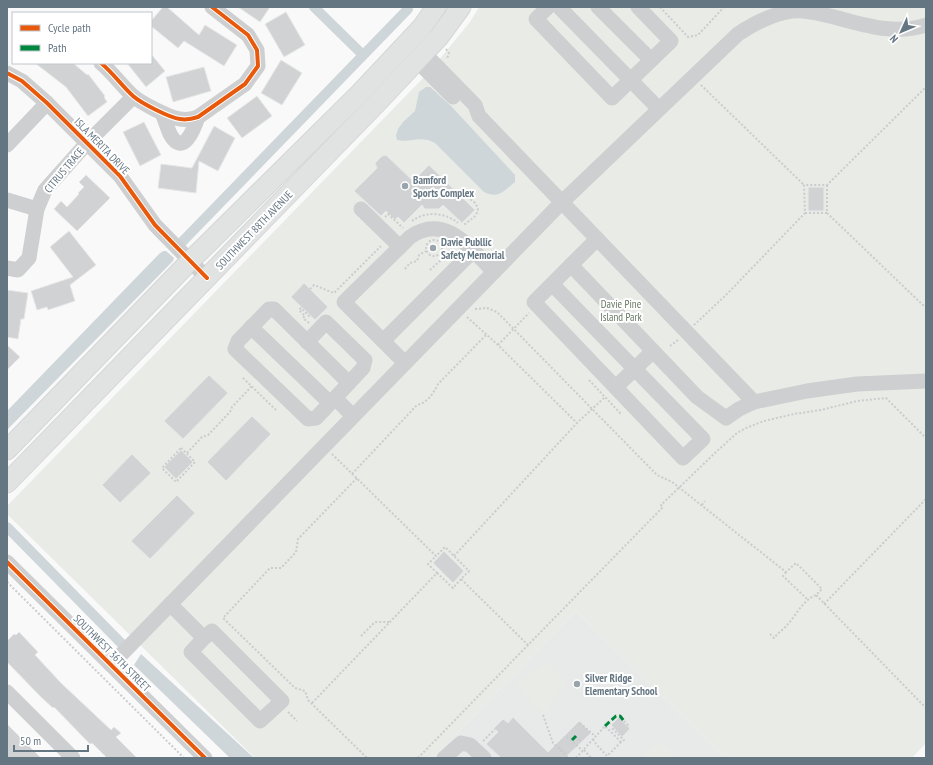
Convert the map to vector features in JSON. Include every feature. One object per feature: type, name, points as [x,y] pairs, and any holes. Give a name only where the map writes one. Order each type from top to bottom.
[{"type":"main road","name":"SOUTHWEST 88TH AVENUE","points":[[7,450],[190,261],[359,94],[422,27],[436,7]]},
{"type":"main road","name":"SOUTHWEST 88TH AVENUE","points":[[7,483],[421,57],[439,37],[461,7]]},
{"type":"street","points":[[102,64],[133,97],[162,113],[180,120],[198,117],[245,84],[258,66],[257,50],[248,35],[212,7]]},
{"type":"street","points":[[548,7],[536,19],[612,98],[671,41],[638,7]]},
{"type":"street","points":[[559,7],[659,109]]},
{"type":"street","points":[[598,7],[650,60]]},
{"type":"street","points":[[111,665],[562,202],[659,109],[697,84],[738,34],[752,25],[768,18],[789,12],[802,11],[821,14],[872,27],[895,29],[926,26]]},
{"type":"street","points":[[421,57],[470,113],[479,116],[754,402]]},
{"type":"street","name":"ISLA MERITA DRIVE","points":[[7,73],[22,80],[120,176],[155,225],[207,278]]},
{"type":"street","name":"CITRUS TRACE","points":[[7,268],[18,270],[29,258],[37,209],[45,190],[87,143],[133,97]]},
{"type":"street","points":[[7,145],[47,103]]},
{"type":"street","points":[[162,113],[171,134],[177,142],[181,143],[185,142],[191,135],[198,117]]},
{"type":"street","points":[[7,200],[37,209]]},
{"type":"street","points":[[361,209],[400,247]]},
{"type":"street","points":[[405,363],[344,302],[415,234],[433,228],[453,233],[494,272]]},
{"type":"street","points":[[552,284],[703,439],[683,458],[610,392],[534,302],[552,284],[571,265],[597,239]]},
{"type":"street","points":[[383,341],[473,251]]},
{"type":"street","points":[[571,265],[697,397],[726,418],[739,409],[754,402],[807,391],[857,384],[926,380]]},
{"type":"street","points":[[307,342],[326,322],[365,360],[363,368],[333,401],[316,418],[308,419],[235,349],[238,341],[251,327],[269,309],[274,309],[307,342],[349,383]]},
{"type":"street","points":[[251,327],[333,401],[353,416]]},
{"type":"street","points":[[610,392],[653,351]]},
{"type":"street","name":"SOUTHWEST 36TH STREET","points":[[7,562],[204,758]]},
{"type":"street","points":[[170,604],[204,638]]},
{"type":"street","points":[[212,631],[282,700],[260,721],[191,652],[204,638],[212,631]]},
{"type":"street","points":[[7,692],[73,758]]},
{"type":"street","points":[[444,758],[456,746],[462,743],[470,745],[483,758]]},
{"type":"path","points":[[660,7],[688,37],[698,35],[724,7]]},
{"type":"path","points":[[697,84],[804,185],[828,185]]},
{"type":"path","points":[[827,213],[828,185],[926,87]]},
{"type":"path","points":[[690,328],[726,295],[805,213],[804,185]]},
{"type":"path","points":[[461,196],[464,194],[467,196],[478,208],[476,216],[463,226]]},
{"type":"path","points":[[805,213],[827,213],[926,308]]},
{"type":"path","points":[[435,240],[441,245],[439,255],[433,256],[428,254],[426,251],[428,242],[435,240]]},
{"type":"path","points":[[310,289],[314,285],[334,293],[382,245]]},
{"type":"path","points":[[430,270],[453,249]]},
{"type":"path","points":[[405,269],[410,263],[417,261],[419,255],[426,251]]},
{"type":"path","points":[[441,251],[448,254]]},
{"type":"path","points":[[310,318],[301,308],[299,310],[305,316],[303,318],[314,328]]},
{"type":"path","points":[[475,309],[487,308],[495,310],[657,475],[679,487],[786,572]]},
{"type":"path","points":[[498,345],[528,314]]},
{"type":"path","points":[[466,316],[498,345],[577,423]]},
{"type":"path","points":[[352,474],[417,405],[424,404],[434,392],[438,384],[486,335]]},
{"type":"path","points":[[670,346],[682,336]]},
{"type":"path","points":[[243,378],[277,411]]},
{"type":"path","points":[[589,380],[610,392],[621,414]]},
{"type":"path","points":[[187,453],[202,437],[208,435],[252,386]]},
{"type":"path","points":[[454,556],[577,423],[610,392]]},
{"type":"path","points":[[418,758],[662,507],[660,505],[740,431],[764,421],[794,414],[886,398],[926,438]]},
{"type":"path","points":[[182,448],[187,453],[195,462],[176,482],[162,468],[182,448]]},
{"type":"path","points":[[332,454],[436,556]]},
{"type":"path","points":[[357,478],[298,539],[296,552],[280,568],[270,568],[223,618],[295,688],[305,691],[308,700],[367,758]]},
{"type":"path","points":[[824,604],[926,499]]},
{"type":"path","points":[[702,505],[705,501]]},
{"type":"path","points":[[445,547],[469,571],[453,588],[428,564],[436,556],[445,547]]},
{"type":"path","points":[[770,634],[774,638],[788,624],[807,599],[816,595],[822,588],[796,563],[782,576],[807,599]]},
{"type":"path","points":[[312,703],[437,573]]},
{"type":"path","points":[[461,579],[528,645]]},
{"type":"path","points":[[7,582],[184,758]]},
{"type":"path","points":[[816,595],[926,708]]},
{"type":"path","points":[[361,636],[375,622],[390,622]]},
{"type":"path","points":[[285,688],[289,682]]},
{"type":"path","points":[[543,715],[553,743],[568,758]]},
{"type":"path","points":[[624,721],[629,726],[628,727]]},
{"type":"path","points":[[580,722],[595,736]]},
{"type":"path","points":[[576,758],[605,726],[622,742]]},
{"type":"path","points":[[593,739],[600,750],[608,757],[624,740],[612,728],[613,727]]},
{"type":"path","points":[[576,736],[580,740],[581,739]]},
{"type":"path","points":[[568,737],[591,758]]},
{"type":"path","points":[[559,749],[560,748],[566,752]]},
{"type":"shaded area","points":[[426,87],[430,87],[451,106],[515,175],[515,182],[501,193],[493,195],[489,194],[484,192],[435,143],[421,139],[407,141],[397,140],[396,135],[398,129],[415,111],[419,92]]},
{"type":"shaded area","points":[[163,251],[166,251],[174,258],[173,261],[7,430],[7,411]]},
{"type":"shaded area","name":"Silver Ridge Elementary School","points":[[576,611],[724,758],[433,758]]},
{"type":"shaded area","points":[[141,654],[254,758],[230,758],[134,665]]},
{"type":"green space","name":"Davie Pine Island Park","points":[[479,7],[926,7],[926,743],[912,758],[724,758],[576,611],[433,758],[255,758],[7,514],[7,506],[429,72],[470,22]]},
{"type":"green space","points":[[546,661],[566,681],[543,715],[515,686]]},
{"type":"green space","points":[[659,740],[674,755],[671,758],[641,758]]},
{"type":"building","points":[[163,7],[167,7],[199,35],[205,25],[237,45],[224,66],[184,41],[178,48],[152,27],[152,20]]},
{"type":"building","points":[[238,7],[270,7],[260,22]]},
{"type":"building","points":[[286,12],[305,45],[284,57],[265,24]]},
{"type":"building","points":[[152,55],[165,71],[146,87],[128,64],[152,64]]},
{"type":"building","points":[[281,60],[302,73],[282,105],[261,93]]},
{"type":"building","points":[[36,64],[74,64],[87,75],[88,74],[105,96],[104,97],[107,102],[88,116],[66,87]]},
{"type":"building","points":[[204,67],[211,91],[173,102],[166,77]]},
{"type":"building","points":[[257,96],[272,116],[242,138],[227,118]]},
{"type":"building","points":[[144,122],[161,155],[140,166],[123,132]]},
{"type":"building","points":[[214,126],[235,138],[218,171],[199,161],[196,193],[158,188],[161,164],[192,168]]},
{"type":"building","name":"Bamford Sports Complex","points":[[386,155],[413,181],[429,165],[475,210],[462,223],[443,205],[439,209],[425,209],[422,205],[404,223],[398,217],[395,220],[386,211],[381,216],[354,191],[377,168],[375,163],[382,156]]},
{"type":"building","points":[[86,175],[110,198],[77,231],[54,209],[61,201],[67,207],[84,187],[79,182]]},
{"type":"building","points":[[808,187],[824,187],[824,211],[808,211]]},
{"type":"building","points":[[69,231],[96,265],[70,285],[75,301],[48,310],[47,307],[37,310],[31,291],[73,277],[50,247]]},
{"type":"building","points":[[304,283],[328,307],[315,320],[291,297]]},
{"type":"building","points":[[7,290],[28,293],[24,319],[21,319],[18,339],[7,337]]},
{"type":"building","points":[[7,345],[20,357],[7,370]]},
{"type":"building","points":[[209,375],[228,393],[183,439],[164,421]]},
{"type":"building","points":[[252,416],[271,434],[226,481],[207,462]]},
{"type":"building","points":[[181,450],[193,462],[176,479],[164,467]]},
{"type":"building","points":[[132,454],[151,473],[120,503],[102,485]]},
{"type":"building","points":[[177,495],[195,513],[150,559],[131,541]]},
{"type":"building","points":[[444,551],[464,571],[453,583],[433,563]]},
{"type":"building","points":[[19,632],[38,652],[35,655],[61,683],[111,730],[114,727],[121,733],[116,737],[137,758],[107,758],[92,743],[90,744],[54,707],[53,708],[41,697],[7,662],[7,641],[14,634],[16,635]]},
{"type":"building","points":[[513,717],[548,752],[579,721],[591,733],[565,758],[501,758],[486,744],[498,732],[494,728],[503,719],[508,723]]},
{"type":"building","points":[[619,717],[630,729],[622,737],[611,725]]},
{"type":"building","points":[[7,724],[41,758],[7,758]]},
{"type":"waterway","points":[[314,7],[363,55]]},
{"type":"waterway","points":[[182,242],[408,9]]},
{"type":"waterway","points":[[7,527],[121,643]]},
{"type":"marked path","points":[[605,726],[616,716],[620,716],[624,721]]},
{"type":"marked path","points":[[572,740],[576,736]]},
{"type":"cycle path","points":[[102,64],[133,96],[149,106],[175,118],[191,119],[198,117],[245,84],[258,66],[257,50],[248,35],[212,7]]},
{"type":"cycle path","points":[[7,73],[22,81],[47,103],[120,176],[155,225],[207,278]]},
{"type":"cycle path","points":[[7,562],[205,758]]},
{"type":"place","name":"Bamford Sports Complex","points":[[405,186]]},
{"type":"place","name":"Davie Publlic Safety Memorial","points":[[433,248]]},
{"type":"place","name":"Silver Ridge Elementary School","points":[[577,684]]}]
